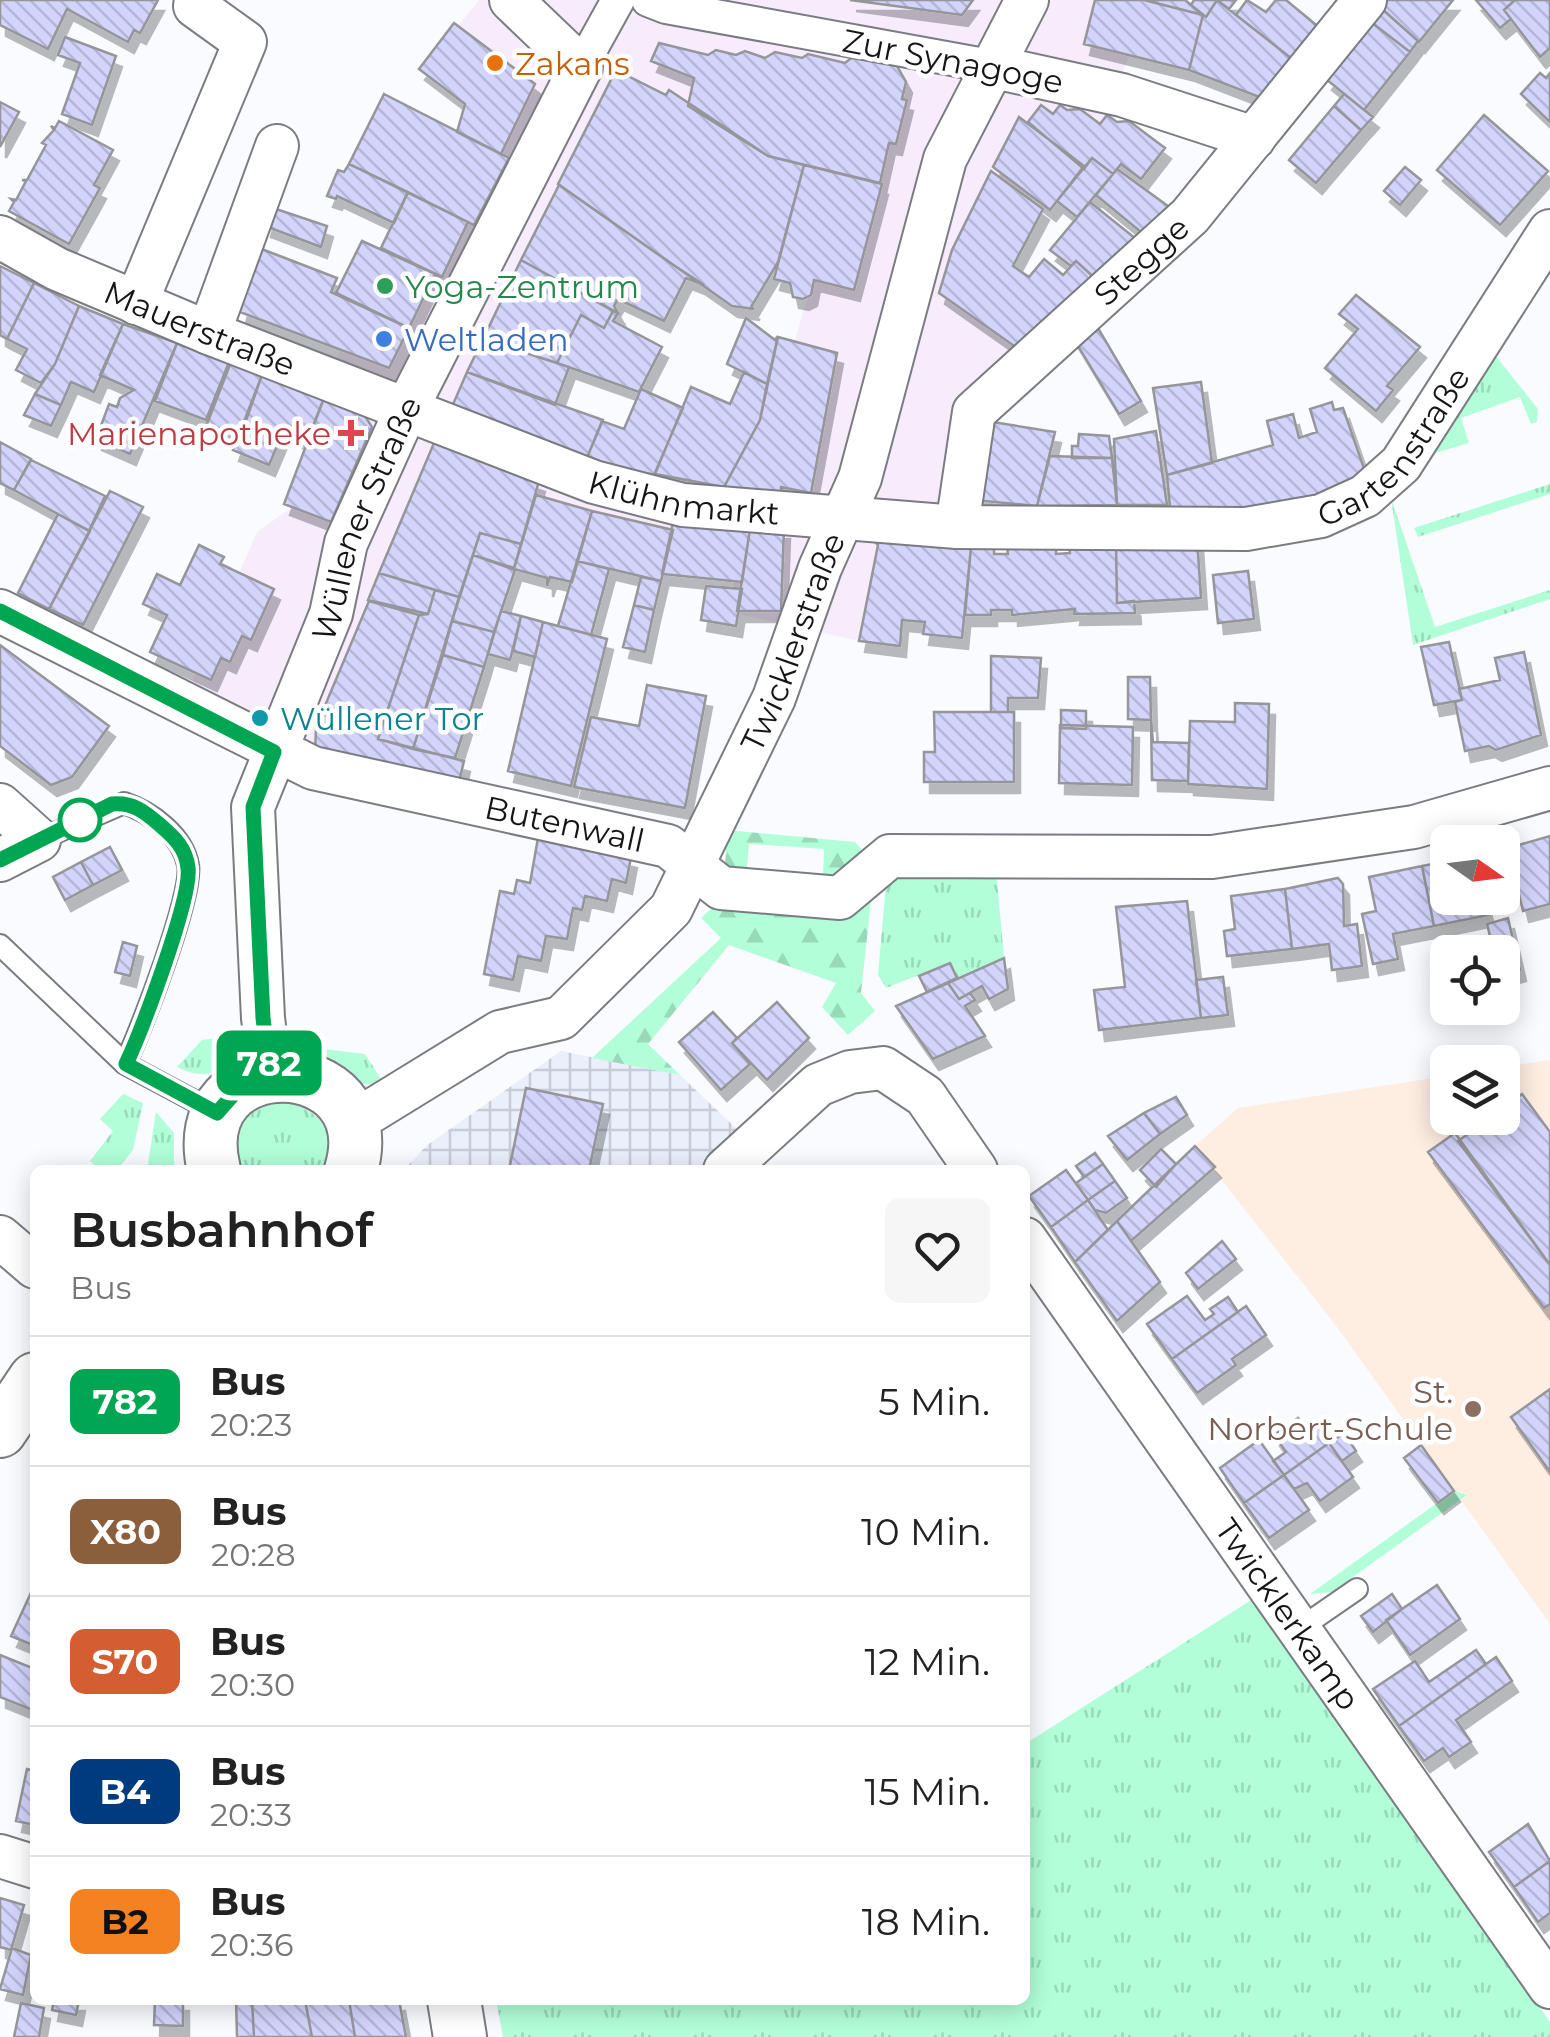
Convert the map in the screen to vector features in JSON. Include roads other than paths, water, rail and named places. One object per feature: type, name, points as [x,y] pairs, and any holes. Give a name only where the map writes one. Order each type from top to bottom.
[{"type":"street","points":[[136,303],[246,42],[194,6],[198,0]]},
{"type":"street","points":[[511,0],[581,67]]},
{"type":"street","name":"Wüllener Straße","points":[[270,1074],[263,1018],[253,807],[331,614],[346,543],[407,408],[618,0]]},
{"type":"street","name":"Zur Synagoge","points":[[648,0],[666,8],[990,66],[1122,94],[1254,138]]},
{"type":"street","name":"Twicklerstraße","points":[[351,1146],[500,1032],[561,1018],[670,909],[774,698],[875,427],[945,160],[1027,0]]},
{"type":"street","name":"Stegge","points":[[957,527],[974,412],[1190,216],[1365,0]]},
{"type":"street","points":[[209,333],[278,146]]},
{"type":"street","name":"Gartenstraße","points":[[1156,528],[1246,529],[1320,516],[1365,496],[1402,464],[1550,232]]},
{"type":"street","name":"Mauerstraße","points":[[0,237],[57,268],[136,303],[407,408]]},
{"type":"street","name":"Klühnmarkt","points":[[407,408],[594,482],[683,505],[957,527],[1156,528]]},
{"type":"street","name":"Butenwall","points":[[0,610],[274,752],[313,768],[668,846],[722,888],[840,898],[890,856],[1212,858],[1414,827],[1550,788]]},
{"type":"street","points":[[0,805],[39,840],[0,860]]},
{"type":"street","points":[[730,1165],[818,1085],[850,1072],[884,1068],[924,1096],[972,1165]]},
{"type":"street","points":[[213,1165],[210,1133],[217,1113],[239,1088],[270,1074],[296,1074],[320,1084],[339,1100],[351,1146]]},
{"type":"street","points":[[0,1237],[30,1264]]},
{"type":"street","name":"Twicklerkamp","points":[[1030,1247],[1550,1987]]},
{"type":"street","points":[[0,1430],[30,1386]]},
{"type":"street","points":[[0,1856],[30,1865]]},
{"type":"street","points":[[455,2005],[460,2037]]},
{"type":"lane","points":[[39,840],[124,803],[144,812],[180,842],[189,882],[143,1027],[126,1064]]},
{"type":"lane","points":[[0,944],[126,1064],[217,1113]]},
{"type":"lane","points":[[1299,1630],[1357,1589]]},
{"type":"place","name":"Zakans","points":[[495,63]]},
{"type":"place","name":"Yoga-Zentrum","points":[[385,286]]},
{"type":"place","name":"Weltladen","points":[[384,339]]},
{"type":"place","name":"Marienapotheke","points":[[351,433]]},
{"type":"place","name":"Wüllener Tor","points":[[260,718]]},
{"type":"place","name":"St. Norbert-Schule","points":[[1473,1409]]}]
